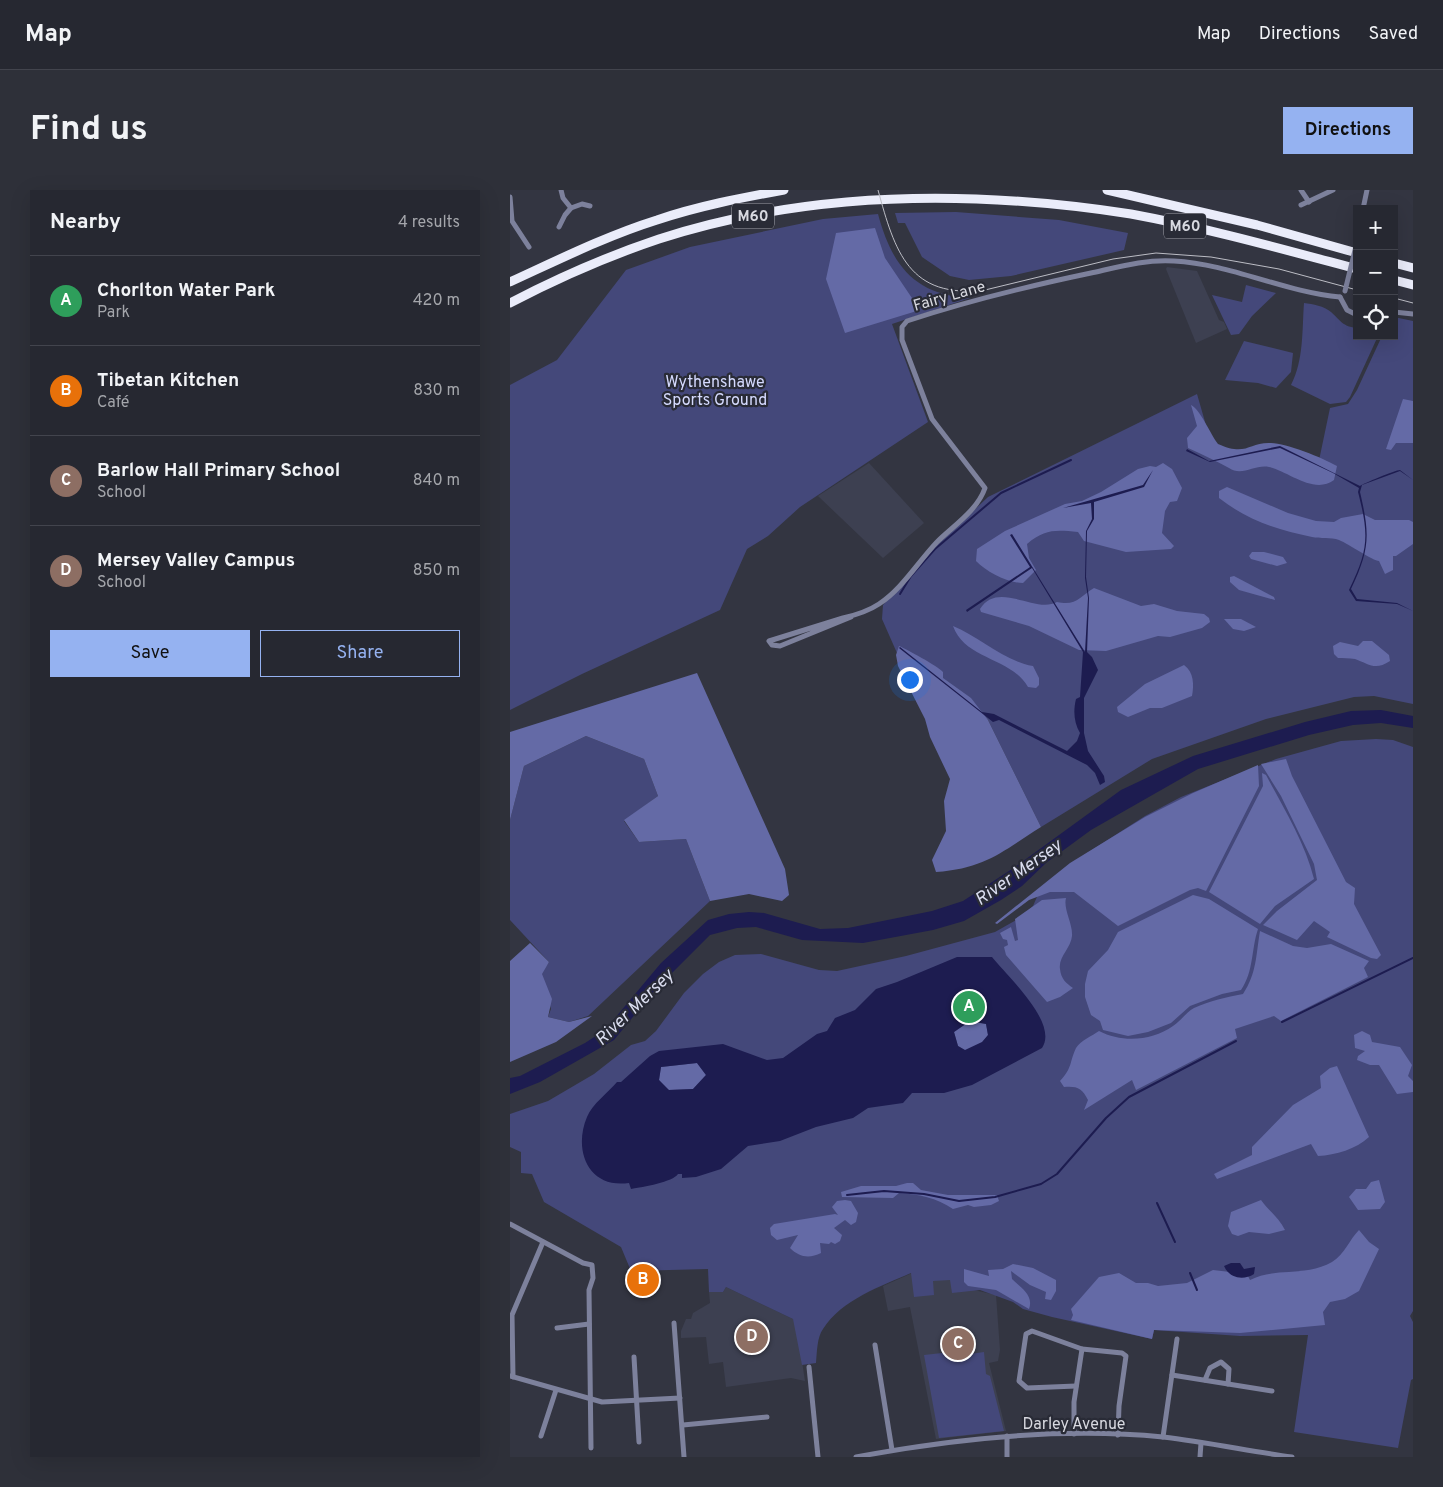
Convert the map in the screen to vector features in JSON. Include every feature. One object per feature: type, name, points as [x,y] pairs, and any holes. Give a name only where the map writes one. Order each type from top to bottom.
[{"type":"highway","name":"M60","points":[[510,282],[585,247],[658,220],[737,199],[784,190]]},
{"type":"highway","name":"M60","points":[[1107,190],[1257,225],[1353,252]]},
{"type":"highway","name":"M60","points":[[510,302],[592,264],[660,239],[738,218],[822,203],[887,197],[970,196],[1054,202],[1131,214],[1251,240],[1353,268]]},
{"type":"highway","points":[[1398,264],[1413,268]]},
{"type":"highway","points":[[1398,281],[1413,285]]},
{"type":"street","points":[[561,190],[562,198],[571,208]]},
{"type":"street","points":[[1301,190],[1310,202]]},
{"type":"street","points":[[1301,205],[1333,190]]},
{"type":"street","points":[[1364,205],[1367,190]]},
{"type":"street","points":[[510,197],[512,221],[529,247]]},
{"type":"street","points":[[559,227],[571,208],[582,204],[590,206]]},
{"type":"street","points":[[1353,313],[1347,310],[1340,296],[1344,291],[1355,250]]},
{"type":"street","name":"Fairy Lane","points":[[770,640],[852,617],[886,599],[938,542],[966,516],[983,495],[985,488],[932,419],[902,340],[902,327],[907,321],[1032,285],[1148,262],[1173,260],[1211,266],[1313,294],[1340,296]]},
{"type":"street","points":[[1398,312],[1413,314]]},
{"type":"street","points":[[510,1224],[583,1263],[592,1265],[594,1271],[589,1290],[591,1448]]},
{"type":"street","points":[[544,1242],[511,1315],[511,1377],[602,1402],[680,1398]]},
{"type":"street","points":[[674,1323],[684,1457]]},
{"type":"street","points":[[557,1328],[590,1324]]},
{"type":"street","points":[[1076,1386],[1026,1388],[1021,1386],[1019,1381],[1026,1334],[1032,1331],[1082,1349],[1122,1353],[1126,1356],[1119,1406],[1118,1435]]},
{"type":"street","points":[[1163,1437],[1177,1338]]},
{"type":"street","points":[[875,1345],[892,1450]]},
{"type":"street","points":[[1074,1434],[1076,1386],[1082,1349]]},
{"type":"street","points":[[634,1357],[639,1442]]},
{"type":"street","points":[[1205,1380],[1210,1368],[1221,1362],[1228,1369],[1228,1384]]},
{"type":"street","points":[[809,1367],[818,1457]]},
{"type":"street","points":[[1172,1375],[1272,1391]]},
{"type":"street","points":[[541,1436],[556,1390]]},
{"type":"street","points":[[682,1425],[767,1417]]},
{"type":"street","name":"Darley Avenue","points":[[856,1457],[892,1450],[1007,1436],[1074,1434],[1163,1437],[1292,1457]]},
{"type":"street","points":[[1007,1436],[1007,1457]]},
{"type":"street","points":[[1200,1457],[1201,1443]]},
{"type":"shaded area","points":[[875,228],[885,258],[920,310],[845,333],[826,279],[836,233]]},
{"type":"shaded area","points":[[1167,267],[1197,271],[1219,320],[1224,322],[1227,329],[1196,343],[1166,269]]},
{"type":"shaded area","points":[[1403,399],[1413,401],[1413,443],[1396,443],[1391,450],[1386,449]]},
{"type":"shaded area","points":[[1191,405],[1202,417],[1218,444],[1235,449],[1263,443],[1295,448],[1337,466],[1334,480],[1318,485],[1301,481],[1269,467],[1259,467],[1244,471],[1234,470],[1188,448],[1187,438],[1197,426]]},
{"type":"shaded area","points":[[869,463],[924,523],[883,558],[818,496]]},
{"type":"shaded area","points":[[1163,463],[1172,469],[1182,488],[1177,501],[1170,502],[1165,511],[1162,533],[1174,546],[1171,549],[1126,552],[1084,541],[1078,532],[1057,531],[1045,533],[1027,544],[1029,558],[1036,570],[1023,583],[1017,583],[998,576],[976,561],[977,549],[1005,531],[1065,504],[1082,501],[1101,492],[1138,469],[1150,466],[1156,467]]},
{"type":"shaded area","points":[[1227,487],[1288,513],[1316,521],[1334,522],[1341,518],[1363,514],[1375,520],[1409,520],[1413,522],[1413,544],[1396,556],[1393,556],[1393,570],[1385,574],[1379,561],[1339,540],[1315,538],[1287,531],[1263,523],[1240,512],[1219,498],[1219,491]]},
{"type":"shaded area","points":[[1252,552],[1264,552],[1283,557],[1287,563],[1277,566],[1251,559],[1249,556]]},
{"type":"shaded area","points":[[1234,576],[1274,597],[1275,600],[1239,590],[1230,582],[1230,577]]},
{"type":"shaded area","points":[[1094,588],[1141,606],[1154,604],[1177,611],[1204,614],[1209,618],[1210,622],[1202,628],[1170,637],[1158,636],[1106,651],[1079,650],[1029,626],[981,612],[980,609],[988,601],[997,597],[1048,605],[1057,602],[1069,603],[1074,602]]},
{"type":"shaded area","points":[[1224,619],[1241,619],[1256,627],[1244,631],[1233,629]]},
{"type":"shaded area","points":[[953,626],[1012,659],[1033,666],[1039,678],[1039,685],[1036,688],[1028,687],[1011,670],[967,646]]},
{"type":"shaded area","points":[[1363,641],[1372,641],[1389,655],[1390,661],[1380,666],[1372,666],[1355,659],[1338,658],[1334,654],[1333,646],[1340,642],[1358,646]]},
{"type":"shaded area","points":[[899,646],[939,669],[943,672],[943,678],[971,698],[988,720],[1041,827],[981,863],[936,872],[932,860],[946,831],[944,801],[950,779],[930,737],[925,719],[898,666],[896,655]]},
{"type":"shaded area","points":[[1184,665],[1190,671],[1193,679],[1192,696],[1162,708],[1150,708],[1128,717],[1118,712],[1117,707],[1145,684]]},
{"type":"shaded area","points":[[697,673],[785,869],[789,895],[782,901],[749,894],[710,901],[686,839],[639,842],[624,820],[658,796],[644,759],[586,736],[524,766],[510,820],[510,732]]},
{"type":"shaded area","points":[[1286,759],[1292,776],[1346,882],[1355,888],[1354,904],[1381,955],[1377,959],[1371,958],[1327,937],[1330,932],[1314,921],[1297,940],[1263,925],[1277,911],[1317,880],[1314,864],[1281,796],[1261,764]]},
{"type":"shaded area","points":[[1258,765],[1259,786],[1206,891],[1198,888],[1190,890],[1118,926],[1074,892],[1050,892],[1029,900],[997,924],[995,923],[1070,863],[1145,817],[1193,793]]},
{"type":"shaded area","points":[[1262,773],[1266,775],[1293,825],[1314,879],[1275,906],[1260,924],[1209,892],[1263,786]]},
{"type":"shaded area","points":[[1193,895],[1209,899],[1258,929],[1250,968],[1241,990],[1222,994],[1190,1006],[1171,1023],[1148,1032],[1128,1036],[1103,1030],[1100,1021],[1091,1015],[1085,997],[1088,971],[1108,950],[1118,932]]},
{"type":"shaded area","points":[[1066,898],[1065,902],[1072,936],[1061,960],[1060,969],[1064,980],[1073,988],[1060,997],[1047,1002],[1006,955],[1004,947],[1008,945],[1007,940],[1003,939],[1000,933],[1011,927],[1015,941],[1018,940],[1015,919],[1042,900]]},
{"type":"shaded area","points":[[1260,931],[1293,946],[1307,948],[1331,944],[1369,961],[1364,968],[1368,977],[1281,1021],[1274,1016],[1235,1029],[1237,1038],[1136,1090],[1132,1080],[1084,1110],[1088,1100],[1084,1093],[1076,1088],[1064,1087],[1060,1081],[1069,1068],[1078,1045],[1099,1031],[1127,1039],[1156,1035],[1179,1022],[1194,1008],[1206,1003],[1243,994],[1251,979],[1257,956]]},
{"type":"shaded area","points":[[530,943],[549,962],[542,974],[552,999],[548,1017],[569,1022],[592,1016],[556,1042],[510,1062],[510,961]]},
{"type":"shaded area","points":[[970,1021],[986,1024],[988,1035],[983,1042],[966,1051],[958,1046],[954,1032]]},
{"type":"shaded area","points":[[1362,1031],[1370,1035],[1372,1042],[1400,1047],[1412,1065],[1408,1076],[1413,1081],[1413,1092],[1397,1094],[1379,1065],[1370,1065],[1357,1060],[1358,1056],[1365,1051],[1355,1048],[1354,1035]]},
{"type":"shaded area","points":[[697,1063],[706,1075],[693,1089],[668,1090],[659,1080],[661,1067]]},
{"type":"shaded area","points":[[1337,1066],[1369,1137],[1352,1148],[1339,1153],[1318,1156],[1311,1144],[1217,1179],[1214,1174],[1252,1155],[1252,1147],[1293,1105],[1321,1088],[1320,1076],[1330,1068]]},
{"type":"shaded area","points":[[1379,1180],[1385,1202],[1380,1209],[1358,1210],[1349,1197],[1356,1189],[1366,1189],[1371,1182]]},
{"type":"shaded area","points":[[913,1183],[921,1190],[948,1195],[997,1195],[999,1201],[991,1205],[974,1207],[968,1205],[953,1209],[934,1199],[913,1194],[899,1193],[893,1198],[842,1197],[841,1192],[861,1186],[896,1186]]},
{"type":"shaded area","points":[[1261,1200],[1285,1230],[1269,1234],[1249,1232],[1238,1236],[1232,1234],[1228,1226],[1231,1212]]},
{"type":"shaded area","points":[[837,1201],[851,1201],[858,1213],[856,1222],[851,1225],[845,1220],[834,1228],[842,1235],[840,1241],[835,1244],[831,1242],[829,1244],[820,1243],[821,1253],[817,1255],[801,1255],[790,1248],[798,1235],[777,1240],[771,1235],[770,1228],[774,1224],[838,1215],[832,1207]]},
{"type":"shaded area","points":[[1359,1230],[1369,1242],[1379,1249],[1359,1291],[1345,1299],[1330,1302],[1323,1312],[1325,1325],[1240,1333],[1154,1330],[1152,1339],[1071,1320],[1073,1315],[1071,1309],[1099,1277],[1119,1273],[1136,1283],[1148,1283],[1158,1286],[1187,1283],[1213,1270],[1247,1274],[1250,1280],[1270,1274],[1301,1271],[1322,1267],[1332,1262],[1344,1251]]},
{"type":"shaded area","points":[[957,1253],[974,1290],[996,1295],[1000,1350],[998,1361],[989,1363],[1006,1431],[936,1439],[910,1307],[888,1311],[883,1286]]},
{"type":"shaded area","points":[[1013,1264],[1033,1268],[1056,1280],[1056,1291],[1051,1300],[1045,1299],[1046,1292],[1030,1285],[1011,1271],[1012,1279],[1023,1289],[1030,1300],[1029,1309],[996,1290],[968,1286],[964,1282],[964,1269],[989,1276],[988,1270],[1003,1269]]},
{"type":"shaded area","points":[[726,1287],[793,1319],[796,1323],[805,1381],[791,1378],[726,1387],[723,1362],[709,1364],[706,1337],[681,1338],[681,1331],[686,1319],[691,1319],[693,1313],[710,1303],[709,1292],[723,1292]]},
{"type":"green space","points":[[956,212],[1059,220],[1128,233],[1124,250],[1011,276],[969,280],[950,276],[922,257],[905,223],[898,223],[895,213]]},
{"type":"green space","name":"Wythenshawe Sports Ground","points":[[878,214],[891,249],[899,263],[909,274],[920,284],[934,291],[951,296],[970,298],[892,324],[928,422],[800,507],[768,536],[747,549],[720,610],[582,674],[510,710],[510,385],[557,360],[626,270],[690,247],[823,219]]},
{"type":"green space","points":[[1246,285],[1276,293],[1252,316],[1239,334],[1231,335],[1212,295],[1242,302]]},
{"type":"green space","points":[[1304,303],[1328,310],[1342,323],[1353,327],[1353,340],[1376,340],[1346,402],[1330,404],[1291,385],[1298,365]]},
{"type":"green space","points":[[1398,318],[1413,321],[1413,704],[1374,696],[1354,697],[1266,719],[1152,759],[1041,827],[988,720],[897,653],[882,619],[883,605],[934,548],[988,497],[1197,394],[1214,453],[1317,470],[1330,408],[1348,404],[1357,390],[1380,340],[1398,340]]},
{"type":"green space","points":[[1244,341],[1293,353],[1291,372],[1276,388],[1258,383],[1225,380]]},
{"type":"green space","points":[[586,736],[644,759],[658,796],[624,821],[639,842],[686,839],[710,901],[588,1016],[569,1022],[548,1017],[551,1009],[541,973],[549,962],[510,920],[510,820],[524,766]]},
{"type":"green space","points":[[1393,740],[1413,747],[1413,1311],[1410,1316],[1413,1322],[1413,1379],[1411,1380],[1398,1448],[1294,1432],[1308,1335],[1240,1336],[1154,1330],[1152,1339],[1023,1309],[1013,1302],[980,1290],[952,1293],[950,1280],[933,1281],[934,1295],[914,1297],[911,1273],[862,1295],[840,1310],[821,1332],[816,1363],[802,1365],[793,1319],[726,1287],[723,1292],[709,1292],[708,1269],[631,1271],[621,1247],[544,1202],[532,1174],[521,1173],[521,1152],[510,1147],[510,1114],[548,1101],[594,1074],[631,1045],[645,1041],[656,1031],[684,993],[703,974],[719,962],[735,955],[761,954],[819,970],[837,971],[906,956],[995,932],[1020,918],[1033,906],[1040,890],[1084,855],[1145,816],[1181,797],[1276,759],[1341,741]]},
{"type":"green space","points":[[760,1322],[760,1333],[742,1335],[741,1324]]},
{"type":"green space","points":[[969,1350],[970,1354],[984,1352],[986,1374],[990,1376],[1004,1431],[939,1438],[924,1355]]},
{"type":"water","points":[[1280,446],[1360,486],[1362,485],[1360,492],[1367,531],[1365,552],[1351,589],[1357,599],[1397,603],[1413,611],[1397,604],[1356,601],[1349,590],[1364,552],[1365,542],[1359,488],[1333,473],[1280,448],[1210,462],[1186,451],[1187,449],[1209,461]]},
{"type":"water","points":[[1153,470],[1144,487],[1094,502],[1094,519],[1087,531],[1086,577],[1089,598],[1087,652],[1092,657],[1098,670],[1084,698],[1084,733],[1088,751],[1104,776],[1105,782],[1100,785],[1095,773],[1087,765],[999,720],[993,722],[899,648],[982,712],[994,714],[1067,751],[1077,741],[1080,733],[1075,721],[1075,708],[1076,699],[1080,697],[1083,652],[1032,568],[967,612],[966,610],[1030,567],[1010,535],[1012,534],[1085,652],[1088,598],[1085,578],[1086,531],[1092,519],[1091,503],[1063,508],[1143,485]]},
{"type":"water","points":[[1400,470],[1413,480],[1400,471],[1364,484]]},
{"type":"water","name":"River Mersey","points":[[1381,710],[1413,716],[1413,728],[1381,723],[1353,725],[1309,735],[1198,769],[1091,830],[1046,863],[1022,886],[964,921],[933,930],[863,943],[802,940],[756,927],[737,928],[710,935],[655,990],[614,1040],[540,1082],[510,1094],[510,1078],[520,1076],[585,1043],[605,1030],[661,963],[708,920],[729,914],[749,912],[764,913],[820,929],[848,928],[932,911],[963,901],[1015,867],[1121,790],[1193,756],[1305,722],[1351,711]]},
{"type":"water","points":[[957,957],[992,957],[1038,1013],[1045,1038],[1042,1048],[972,1085],[944,1093],[912,1093],[903,1103],[868,1108],[853,1118],[816,1127],[780,1141],[748,1146],[721,1169],[696,1177],[682,1178],[682,1174],[678,1174],[664,1182],[631,1189],[629,1183],[615,1183],[603,1180],[587,1165],[583,1154],[582,1142],[583,1130],[589,1112],[617,1082],[621,1082],[650,1056],[659,1051],[723,1044],[767,1060],[783,1058],[817,1034],[827,1031],[835,1018],[855,1010],[876,989]],"holes":[[[970,1021],[986,1024],[988,1035],[982,1042],[965,1050],[958,1046],[954,1032]],[[697,1063],[706,1075],[693,1089],[669,1090],[659,1080],[661,1067]]]},
{"type":"water","points":[[1231,1263],[1240,1263],[1244,1269],[1255,1267],[1254,1274],[1241,1278],[1233,1276],[1224,1266]]},
{"type":"waterway","points":[[900,594],[911,576],[935,549],[1001,493],[1071,460]]},
{"type":"waterway","points":[[1282,1022],[1413,958]]},
{"type":"waterway","points":[[847,1195],[884,1191],[924,1194],[959,1201],[995,1197],[1041,1184],[1057,1174],[1106,1118],[1129,1097],[1236,1041]]},
{"type":"waterway","points":[[1157,1203],[1175,1242]]},
{"type":"waterway","points":[[1190,1273],[1197,1290]]},
{"type":"tram line","points":[[878,190],[891,233],[909,267],[922,279],[939,287],[959,291],[985,290],[1113,259],[1156,253],[1211,257],[1279,269],[1353,289]]},
{"type":"tram line","points":[[1398,299],[1413,303]]},
{"type":"place","name":"Chorlton Water Park","points":[[969,1007]]},
{"type":"place","name":"Tibetan Kitchen","points":[[643,1280]]},
{"type":"place","name":"Mersey Valley Campus","points":[[752,1337]]},
{"type":"place","name":"Barlow Hall Primary School","points":[[958,1344]]}]
